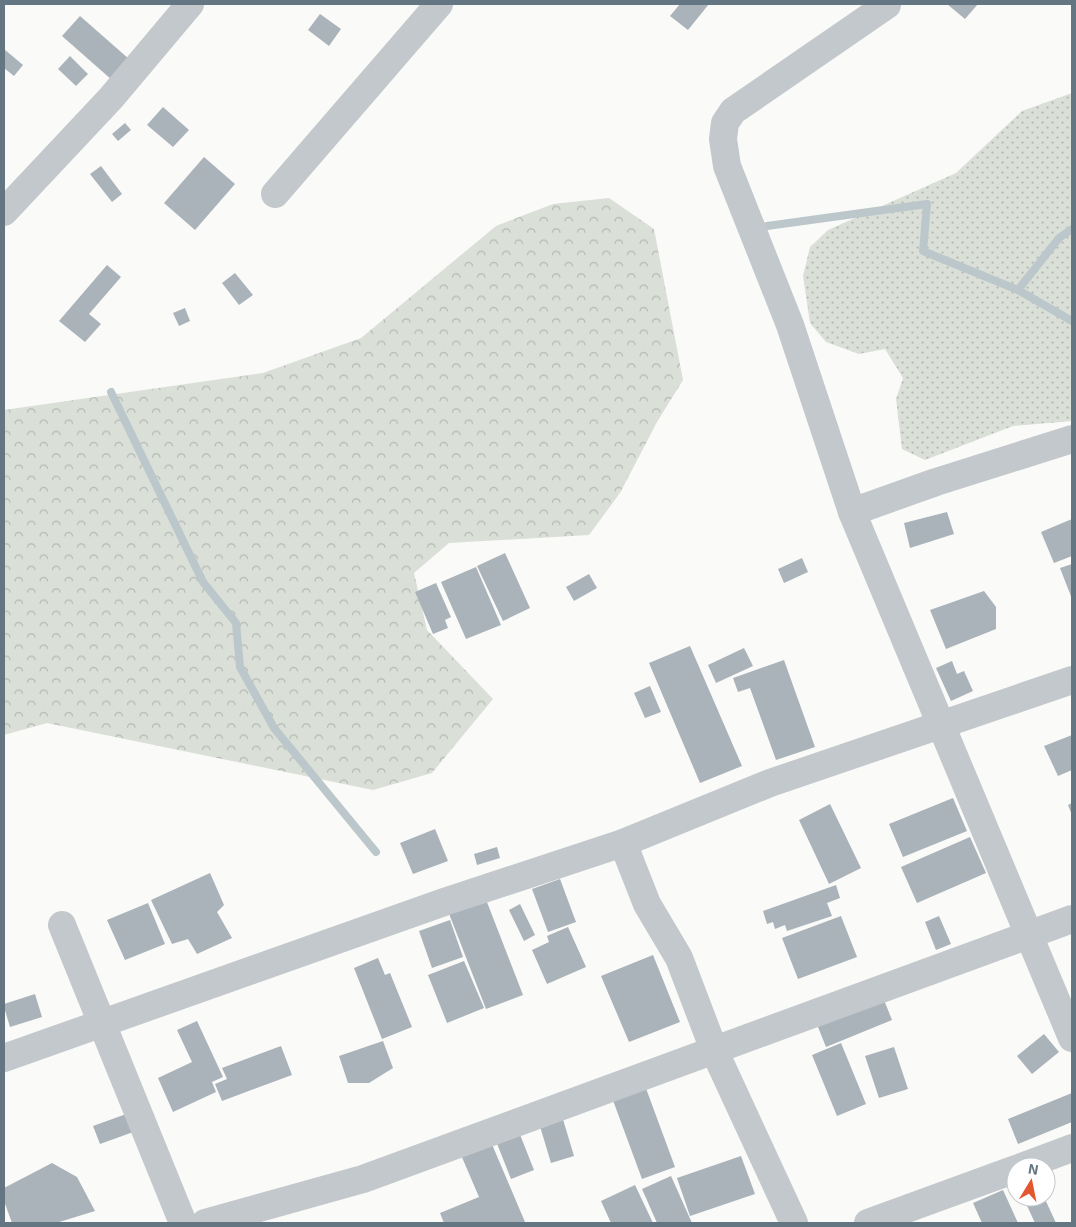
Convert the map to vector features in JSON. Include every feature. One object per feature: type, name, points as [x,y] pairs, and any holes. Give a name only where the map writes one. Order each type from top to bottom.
[{"type":"street","points":[[4,212],[111,98],[190,4]]},
{"type":"street","points":[[275,194],[439,4]]},
{"type":"street","points":[[887,5],[733,111],[725,123],[723,139],[727,166],[790,326],[852,512],[1072,1038]]},
{"type":"street","points":[[852,512],[936,482],[1072,439]]},
{"type":"street","points":[[4,1058],[447,901],[623,842],[770,783],[1072,680]]},
{"type":"street","points":[[623,842],[648,904],[679,958],[714,1050],[794,1223]]},
{"type":"street","points":[[204,1223],[363,1179],[1072,919]]},
{"type":"street","points":[[62,925],[183,1223]]},
{"type":"street","points":[[1048,1157],[1072,1148]]},
{"type":"street","points":[[868,1223],[1006,1173]]},
{"type":"green space","points":[[1072,93],[1072,421],[1013,426],[925,460],[902,449],[896,399],[903,378],[885,349],[859,354],[826,342],[810,323],[803,276],[810,247],[828,230],[956,173],[1022,111]]},
{"type":"green space","points":[[609,198],[654,229],[683,380],[657,422],[620,493],[589,535],[449,543],[414,573],[427,630],[493,699],[432,773],[373,790],[47,723],[4,735],[4,410],[263,373],[361,338],[496,226],[553,204]]},
{"type":"building","points":[[680,4],[709,4],[688,30],[670,16]]},
{"type":"building","points":[[947,4],[978,4],[965,19]]},
{"type":"building","points":[[320,14],[341,29],[329,46],[308,30]]},
{"type":"building","points":[[80,16],[129,59],[112,80],[62,36]]},
{"type":"building","points":[[4,49],[23,65],[14,76],[4,68]]},
{"type":"building","points":[[70,56],[88,74],[76,86],[58,69]]},
{"type":"building","points":[[163,107],[189,130],[173,147],[147,125]]},
{"type":"building","points":[[125,123],[131,130],[118,141],[112,134]]},
{"type":"building","points":[[204,157],[235,184],[195,230],[164,203]]},
{"type":"building","points":[[101,166],[122,194],[112,202],[90,174]]},
{"type":"building","points":[[107,265],[121,277],[89,314],[101,324],[85,342],[59,321]]},
{"type":"building","points":[[235,273],[253,295],[239,305],[222,283]]},
{"type":"building","points":[[185,308],[190,321],[179,326],[173,313]]},
{"type":"building","points":[[947,512],[954,534],[910,548],[904,523]]},
{"type":"building","points":[[1072,519],[1072,556],[1054,563],[1041,532]]},
{"type":"building","points":[[505,553],[530,608],[503,621],[477,566]]},
{"type":"building","points":[[802,558],[808,572],[784,583],[778,569]]},
{"type":"building","points":[[1072,564],[1072,599],[1060,568]]},
{"type":"building","points":[[476,567],[501,625],[466,639],[441,582]]},
{"type":"building","points":[[589,574],[597,588],[574,601],[566,587]]},
{"type":"building","points":[[436,583],[451,617],[445,620],[448,628],[433,634],[415,592]]},
{"type":"building","points":[[984,591],[996,607],[996,629],[946,649],[930,610]]},
{"type":"building","points":[[690,646],[742,766],[700,783],[649,663]]},
{"type":"building","points":[[744,648],[753,666],[716,683],[708,665]]},
{"type":"building","points":[[784,660],[815,747],[776,760],[750,688],[738,692],[733,678]]},
{"type":"building","points":[[952,661],[957,674],[964,671],[973,691],[951,701],[936,668]]},
{"type":"building","points":[[650,686],[661,712],[645,718],[634,693]]},
{"type":"building","points":[[1072,735],[1072,770],[1058,776],[1044,746]]},
{"type":"building","points":[[953,798],[967,831],[903,857],[889,824]]},
{"type":"building","points":[[1072,803],[1072,815],[1068,805]]},
{"type":"building","points":[[830,804],[861,868],[829,884],[799,820]]},
{"type":"building","points":[[435,829],[448,861],[413,874],[400,843]]},
{"type":"building","points":[[970,837],[986,873],[917,903],[901,867]]},
{"type":"building","points":[[497,847],[500,858],[477,865],[474,854]]},
{"type":"building","points":[[210,873],[224,905],[217,912],[232,938],[197,954],[188,939],[172,944],[151,900]]},
{"type":"building","points":[[560,879],[576,922],[548,932],[532,889]]},
{"type":"building","points":[[836,885],[840,898],[827,903],[832,916],[787,931],[785,925],[775,929],[773,922],[767,924],[763,911]]},
{"type":"building","points":[[485,897],[523,995],[486,1009],[448,911]]},
{"type":"building","points":[[148,903],[165,944],[125,960],[107,920]]},
{"type":"building","points":[[520,904],[535,935],[524,941],[509,910]]},
{"type":"building","points":[[841,916],[857,957],[798,979],[782,938]]},
{"type":"building","points":[[939,916],[951,944],[936,950],[925,922]]},
{"type":"building","points":[[450,920],[463,957],[432,968],[419,931]]},
{"type":"building","points":[[568,927],[586,967],[547,984],[532,950],[549,942],[547,936]]},
{"type":"building","points":[[653,955],[680,1022],[629,1042],[601,976]]},
{"type":"building","points":[[378,958],[385,975],[390,973],[412,1027],[382,1039],[354,968]]},
{"type":"building","points":[[464,961],[484,1008],[447,1023],[428,975]]},
{"type":"building","points":[[35,994],[42,1017],[10,1027],[4,1004]]},
{"type":"building","points":[[882,995],[892,1020],[826,1047],[816,1022]]},
{"type":"building","points":[[197,1021],[223,1077],[212,1082],[216,1092],[173,1112],[158,1078],[192,1062],[177,1030]]},
{"type":"building","points":[[1044,1034],[1059,1052],[1032,1074],[1017,1056]]},
{"type":"building","points":[[383,1041],[393,1068],[369,1083],[348,1083],[339,1056]]},
{"type":"building","points":[[841,1043],[866,1104],[837,1116],[812,1055]]},
{"type":"building","points":[[281,1046],[292,1075],[222,1101],[215,1084],[227,1079],[222,1068]]},
{"type":"building","points":[[894,1047],[908,1089],[879,1098],[865,1056]]},
{"type":"building","points":[[644,1083],[675,1167],[642,1179],[611,1095]]},
{"type":"building","points":[[1072,1093],[1072,1122],[1018,1144],[1008,1119]]},
{"type":"building","points":[[129,1113],[136,1131],[100,1144],[93,1126]]},
{"type":"building","points":[[562,1116],[574,1156],[551,1163],[539,1123]]},
{"type":"building","points":[[517,1127],[534,1170],[511,1179],[494,1136]]},
{"type":"building","points":[[491,1142],[525,1222],[444,1223],[440,1213],[479,1197],[461,1155]]},
{"type":"building","points":[[741,1156],[755,1194],[690,1216],[677,1178]]},
{"type":"building","points":[[52,1163],[77,1177],[95,1211],[56,1223],[12,1223],[4,1201],[4,1188]]},
{"type":"building","points":[[671,1176],[692,1223],[657,1223],[642,1189]]},
{"type":"building","points":[[635,1185],[653,1223],[611,1223],[601,1201]]},
{"type":"building","points":[[1003,1190],[1006,1197],[1006,1207],[1011,1207],[1018,1223],[982,1223],[973,1203]]},
{"type":"building","points":[[1028,1207],[1049,1207],[1056,1223],[1035,1223]]},
{"type":"waterway","points":[[767,226],[927,204],[923,251],[1018,290],[1072,321]]},
{"type":"waterway","points":[[1018,290],[1059,238],[1072,229]]},
{"type":"waterway","points":[[111,392],[203,582],[236,623],[240,667],[274,728],[376,852]]}]
